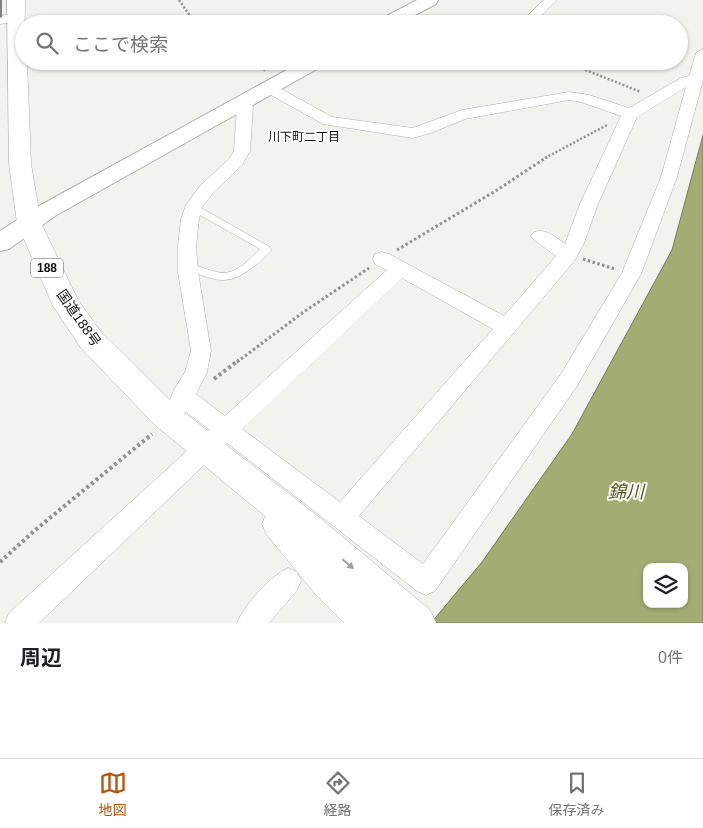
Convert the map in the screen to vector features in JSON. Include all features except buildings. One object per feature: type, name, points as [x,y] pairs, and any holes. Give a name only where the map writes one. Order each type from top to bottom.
[{"type":"highway","name":"国道188号","points":[[10,13],[20,164],[29,223],[51,276],[67,306],[91,340],[168,418],[308,530],[413,619]]},
{"type":"highway","name":"国道188号","points":[[216,458],[330,583],[371,623]]},
{"type":"street","points":[[402,15],[430,0]]},
{"type":"street","points":[[536,15],[551,0]]},
{"type":"street","points":[[241,103],[246,106],[242,150],[236,161],[206,190],[193,210],[187,246],[188,267],[201,351],[191,384],[182,396],[426,582],[569,380],[631,274],[669,177],[694,80],[703,53]]},
{"type":"street","points":[[0,243],[29,223],[301,70]]},
{"type":"street","points":[[342,518],[505,326],[568,255],[575,243],[589,204],[630,114],[686,81],[694,80]]},
{"type":"street","points":[[269,88],[328,121],[413,133],[424,131],[447,119],[462,115],[569,96],[584,98],[630,114]]},
{"type":"street","points":[[540,236],[568,255]]},
{"type":"street","points":[[19,623],[216,458],[226,430],[268,390],[391,264],[505,326]]},
{"type":"street","points":[[168,418],[186,400]]},
{"type":"street","points":[[251,623],[288,581]]},
{"type":"lane","points":[[188,267],[196,268],[220,278],[238,273],[267,249],[200,211],[193,210]]},
{"type":"path","points":[[179,0],[190,15]]},
{"type":"path","points":[[585,70],[655,98]]},
{"type":"path","points":[[568,255],[609,267]]},
{"type":"path","points":[[0,562],[168,418]]},
{"type":"water","name":"錦川","points":[[703,135],[703,623],[431,623],[482,562],[572,434],[672,250]]},
{"type":"district","name":"川下町二丁目","points":[[304,137]]}]
